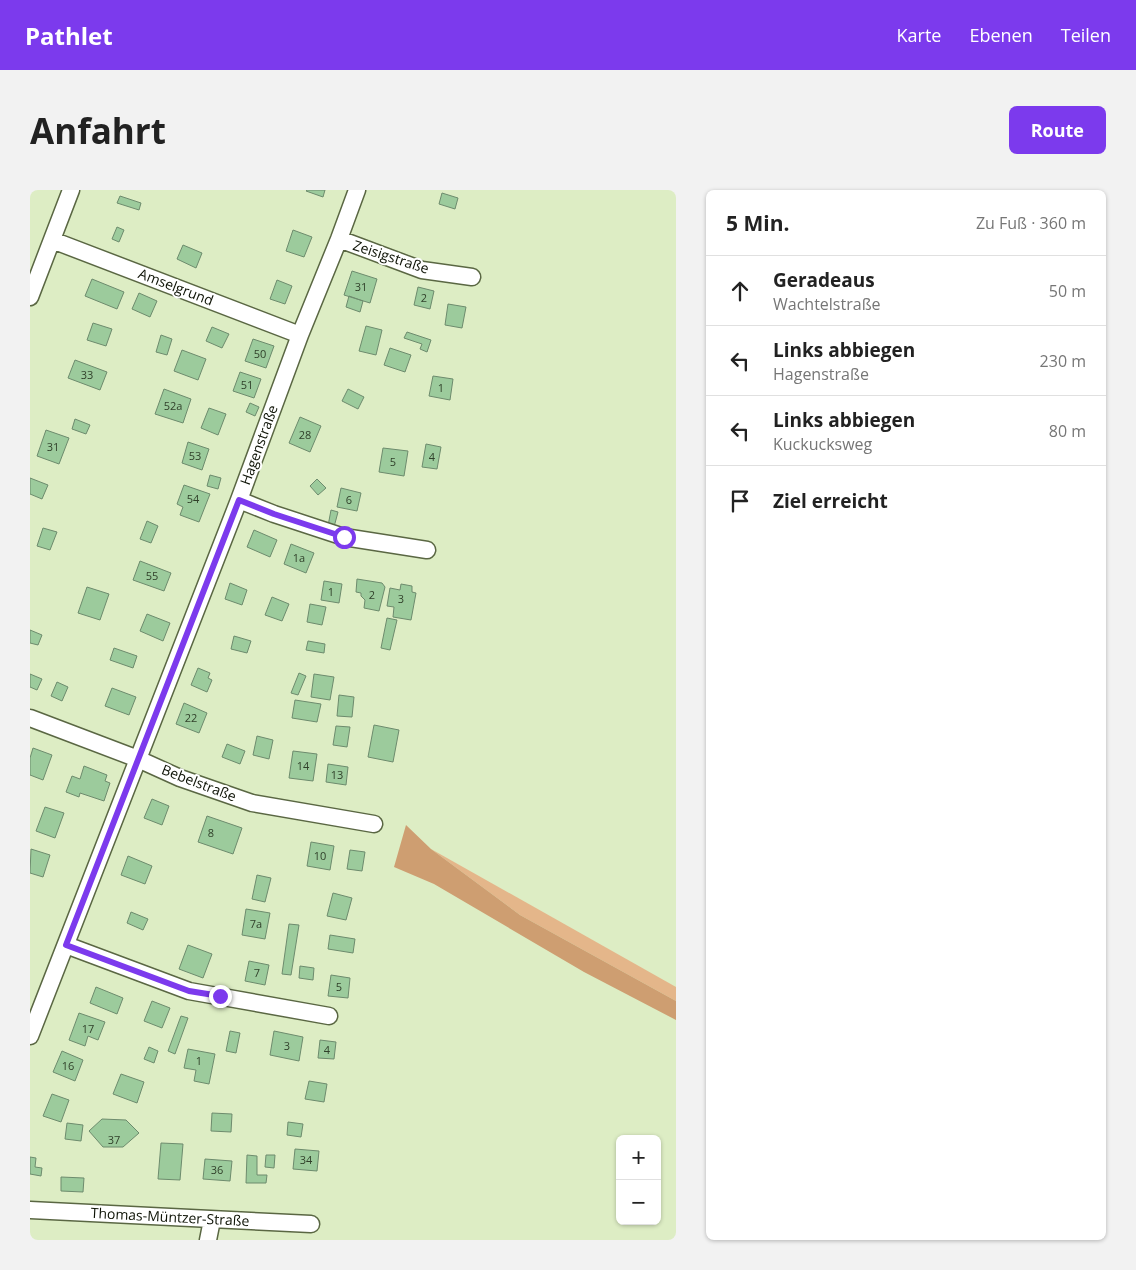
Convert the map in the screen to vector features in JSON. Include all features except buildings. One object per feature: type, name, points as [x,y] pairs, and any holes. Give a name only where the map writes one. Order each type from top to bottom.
[{"type":"street","points":[[30,297],[71,190]]},
{"type":"street","name":"Hagenstraße","points":[[30,1036],[239,500],[300,335],[357,190]]},
{"type":"street","name":"Zeisigstraße","points":[[339,239],[422,270],[472,277]]},
{"type":"street","name":"Amselgrund","points":[[52,240],[300,335]]},
{"type":"street","points":[[239,500],[274,514],[344,537],[428,550]]},
{"type":"street","name":"Bebelstraße","points":[[30,718],[138,759],[180,778],[252,802],[374,824]]},
{"type":"street","points":[[66,945],[189,991],[329,1016]]},
{"type":"street","name":"Thomas-Müntzer-Straße","points":[[30,1210],[311,1224]]},
{"type":"street","points":[[208,1240],[212,1220]]},
{"type":"shaded area","points":[[406,825],[431,849],[520,915],[676,1001],[676,1020],[584,972],[434,884],[394,867]]},
{"type":"shaded area","points":[[431,849],[676,987],[676,1001],[520,915]]},
{"type":"route","points":[[220,996],[189,991],[66,945],[239,500],[274,514],[344,537]]}]
